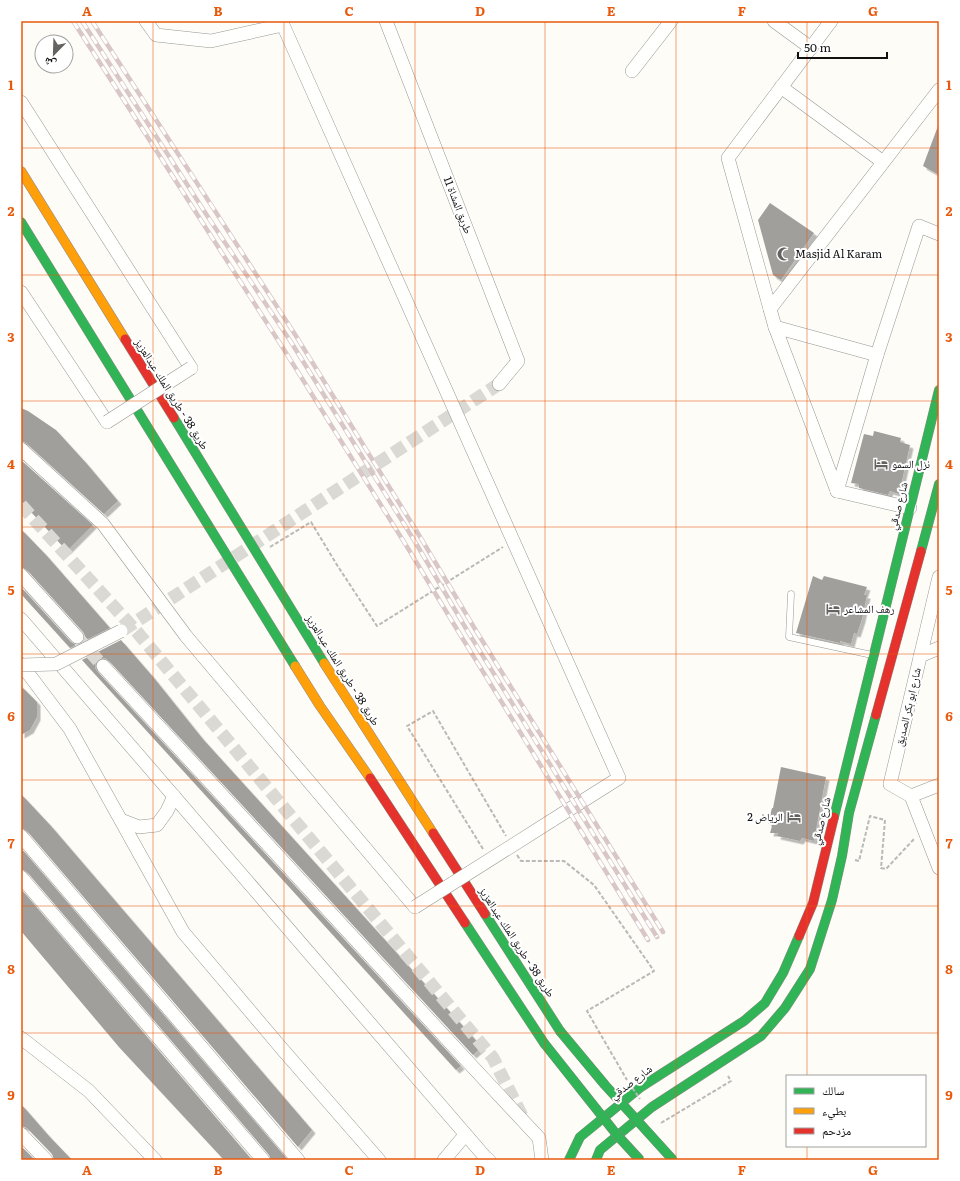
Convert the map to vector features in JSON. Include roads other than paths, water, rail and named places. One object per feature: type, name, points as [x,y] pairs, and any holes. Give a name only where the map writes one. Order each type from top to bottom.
[{"type":"main road","name":"طريق 38 - طريق الملك عبدالعزيز","points":[[21,171],[346,698],[560,1031],[605,1085],[673,1160]]},
{"type":"main road","points":[[21,222],[320,706],[374,784],[544,1043],[640,1160]]},
{"type":"main road","name":"شارع صدقي","points":[[596,1160],[600,1150],[652,1106],[761,1036],[785,1008],[810,969],[832,900],[842,856],[849,813],[921,511],[939,390]]},
{"type":"main road","name":"شارع صدقي","points":[[570,1160],[580,1138],[641,1087],[744,1021],[765,1003],[783,973],[813,903],[874,656],[921,511],[939,484]]},
{"type":"main road","points":[[826,852],[842,856]]},
{"type":"street","points":[[21,449],[103,524],[186,636],[415,907],[619,778],[283,25],[211,41],[156,35],[146,21]]},
{"type":"street","name":"طريق المشاة 11","points":[[386,21],[518,361],[499,384]]},
{"type":"street","points":[[632,71],[671,21]]},
{"type":"street","points":[[774,21],[811,48]]},
{"type":"street","points":[[831,21],[728,158],[775,327],[837,491]]},
{"type":"street","points":[[781,87],[883,162]]},
{"type":"street","points":[[770,309],[939,90]]},
{"type":"street","points":[[21,102],[191,368],[108,422],[21,292]]},
{"type":"street","points":[[837,491],[877,355],[920,226],[939,234]]},
{"type":"street","points":[[775,327],[877,355]]},
{"type":"street","points":[[837,491],[921,511]]},
{"type":"street","points":[[21,575],[77,637]]},
{"type":"street","name":"شارع ابو بكر الصديق","points":[[911,796],[890,784],[938,585]]},
{"type":"street","points":[[21,619],[485,1158]]},
{"type":"street","points":[[21,665],[56,664],[121,630]]},
{"type":"street","points":[[920,656],[939,648]]},
{"type":"street","points":[[21,665],[70,729],[184,932],[283,1050],[379,1160]]},
{"type":"street","points":[[103,666],[540,1138],[542,1160]]},
{"type":"street","points":[[939,785],[911,796],[939,868]]},
{"type":"street","points":[[121,820],[139,827],[157,825],[167,811],[174,796]]},
{"type":"street","points":[[21,836],[297,1158]]},
{"type":"street","points":[[21,877],[263,1160]]},
{"type":"street","points":[[21,1038],[89,1091],[155,1160]]},
{"type":"street","points":[[21,1134],[46,1160]]},
{"type":"street","points":[[444,1160],[465,1135]]},
{"type":"lane","points":[[791,594],[789,637],[874,656]]},
{"type":"tunnel","points":[[123,630],[499,384]]},
{"type":"tunnel","points":[[21,505],[137,632],[493,1058],[523,1118]]},
{"type":"tunnel","points":[[77,637],[103,666]]},
{"type":"railway","points":[[73,21],[283,348],[409,550],[648,940]]},
{"type":"railway","points":[[82,21],[208,217],[291,342],[657,937]]},
{"type":"railway","points":[[92,21],[296,336],[475,629],[663,932]]},
{"type":"place","name":"Masjid Al Karam","points":[[784,254]]},
{"type":"place","name":"نزل السمو","points":[[881,464]]},
{"type":"place","name":"رهف المشاعر","points":[[833,609]]},
{"type":"place","name":"الرياض 2","points":[[794,817]]}]
